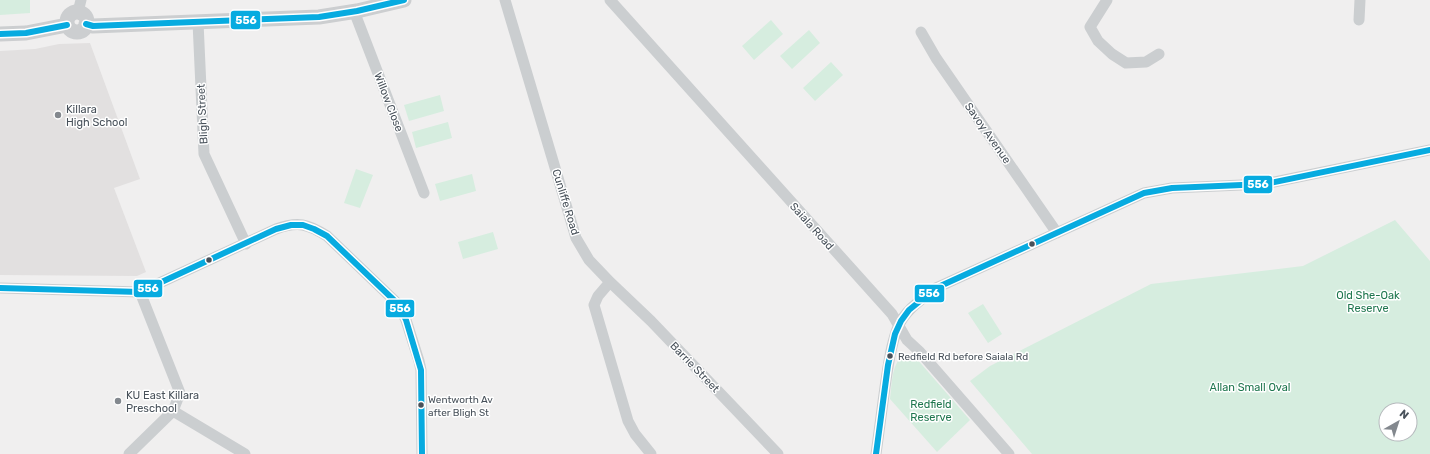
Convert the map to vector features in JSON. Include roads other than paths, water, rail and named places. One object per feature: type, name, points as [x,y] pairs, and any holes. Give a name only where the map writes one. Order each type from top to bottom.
[{"type":"street","points":[[0,34],[26,33],[67,25],[69,16],[74,13],[82,12],[94,26],[319,17],[404,0]]},
{"type":"street","name":"Cunliffe Road","points":[[505,0],[576,238],[589,260],[610,282]]},
{"type":"street","name":"Saiala Road","points":[[610,0],[892,314],[898,327],[907,340],[920,352],[1009,454]]},
{"type":"street","points":[[1107,0],[1090,27],[1098,41],[1126,63],[1146,62],[1159,54]]},
{"type":"street","points":[[1359,20],[1360,0]]},
{"type":"street","name":"Willow Close","points":[[354,11],[424,193]]},
{"type":"street","name":"Bligh Street","points":[[198,22],[204,154],[246,244]]},
{"type":"street","name":"Savoy Avenue","points":[[921,32],[936,58],[1057,233]]},
{"type":"street","points":[[876,454],[887,375],[891,352],[898,327],[907,313],[936,288],[1144,193],[1172,188],[1264,184],[1430,150]]},
{"type":"street","points":[[0,288],[140,292],[289,224],[303,224],[316,229],[327,236],[398,304],[406,320],[421,370],[422,454]]},
{"type":"street","points":[[610,282],[598,296],[594,305],[628,421],[634,434],[651,454]]},
{"type":"street","name":"Barrie Street","points":[[610,282],[651,321],[778,454]]},
{"type":"street","points":[[129,454],[173,411],[180,393],[140,292]]},
{"type":"street","points":[[173,411],[245,454]]},
{"type":"place","name":"Killara High School","points":[[58,115]]},
{"type":"place","name":"Redfield Rd before Saiala Rd","points":[[890,356]]},
{"type":"place","name":"KU East Killara Preschool","points":[[118,401]]},
{"type":"place","name":"Wentworth Av after Bligh St","points":[[421,405]]},
{"type":"park label","name":"Old She-Oak Reserve","points":[[1368,301]]},
{"type":"park label","name":"Allan Small Oval","points":[[1250,387]]},
{"type":"park label","name":"Redfield Reserve","points":[[931,410]]}]
